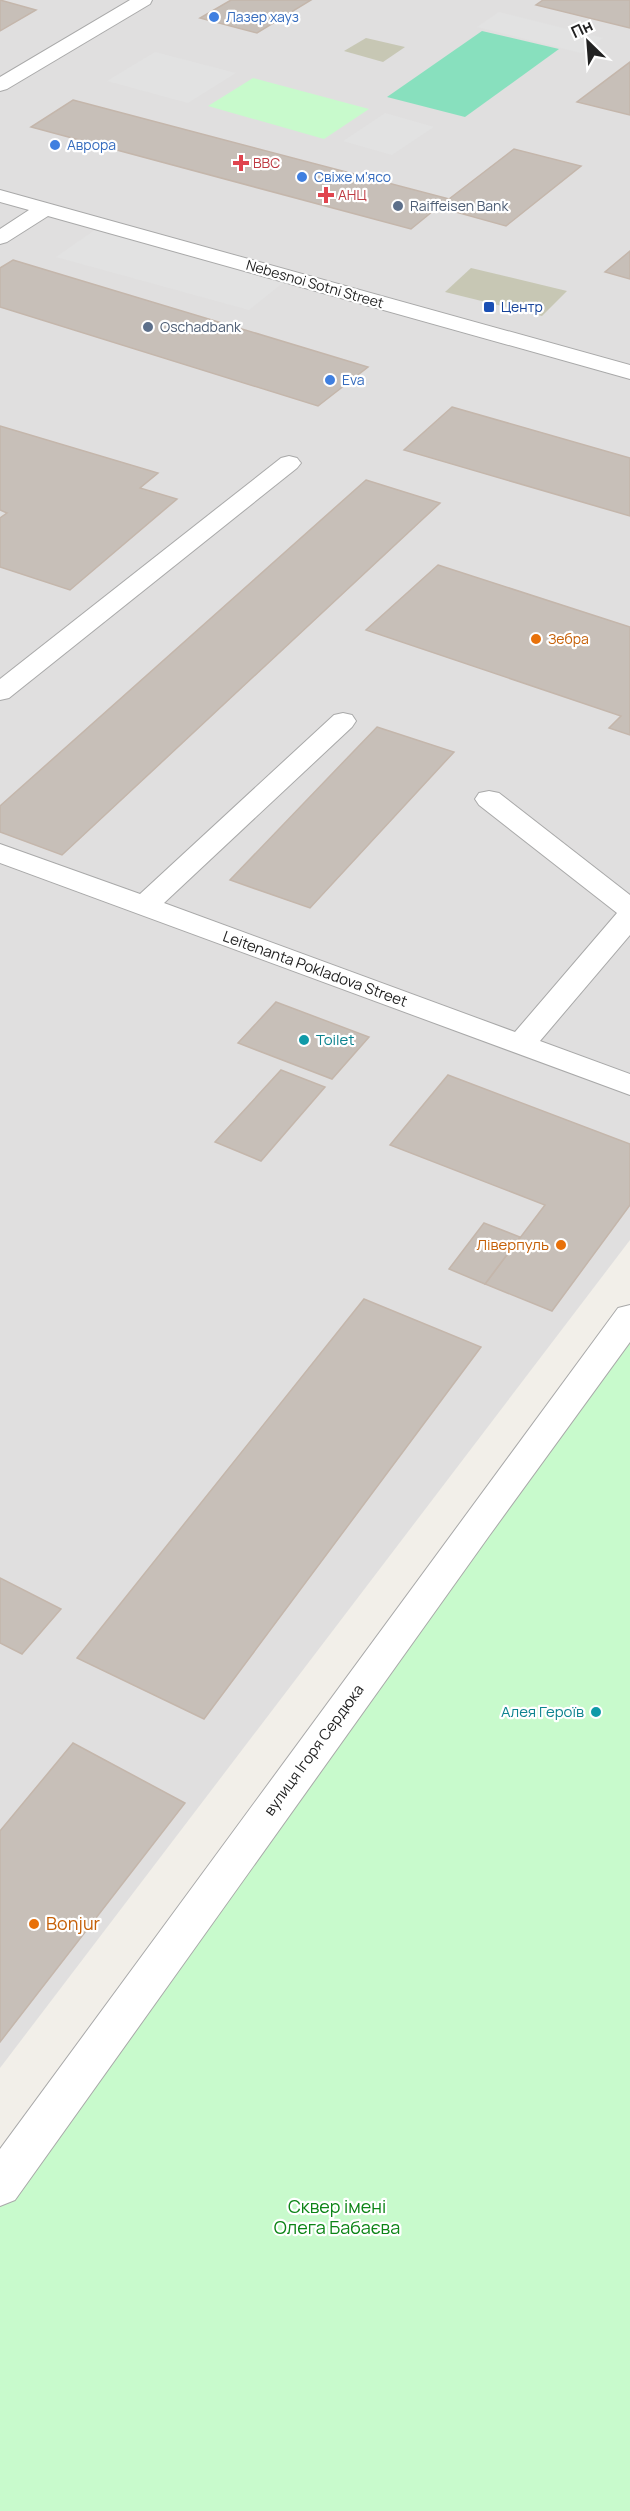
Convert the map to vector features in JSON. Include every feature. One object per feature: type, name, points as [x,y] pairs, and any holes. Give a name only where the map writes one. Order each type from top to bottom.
[{"type":"street","points":[[0,85],[143,0]]},
{"type":"street","name":"Nebesnoi Sotni Street","points":[[0,196],[630,372]]},
{"type":"street","points":[[0,238],[45,209]]},
{"type":"street","points":[[0,692],[289,463]]},
{"type":"street","points":[[144,906],[344,721]]},
{"type":"street","points":[[489,798],[630,909]]},
{"type":"street","name":"Leitenanta Pokladova Street","points":[[0,853],[630,1085]]},
{"type":"street","points":[[520,1045],[630,916]]},
{"type":"street","name":"вулиця Ігоря Сердюка","points":[[0,2185],[630,1317]]},
{"type":"shaded area","points":[[0,0],[630,0],[630,1240],[0,2068]]},
{"type":"shaded area","points":[[499,12],[603,38],[581,53],[477,27]]},
{"type":"shaded area","points":[[366,38],[405,47],[383,62],[344,51]]},
{"type":"shaded area","points":[[155,52],[236,73],[188,103],[107,81]]},
{"type":"shaded area","points":[[385,113],[434,127],[392,155],[343,141]]},
{"type":"shaded area","points":[[102,225],[290,277],[249,310],[56,257]]},
{"type":"shaded area","points":[[471,268],[567,291],[542,316],[445,292]]},
{"type":"green space","points":[[482,31],[559,49],[465,117],[387,97]]},
{"type":"green space","points":[[253,78],[369,109],[324,139],[208,106]]},
{"type":"green space","name":"Сквер імені Олега Бабаєва","points":[[630,1314],[630,2511],[0,2511],[0,2181]]},
{"type":"building","points":[[0,0],[36,10],[0,31]]},
{"type":"building","points":[[231,0],[311,0],[257,33],[200,18]]},
{"type":"building","points":[[543,0],[630,0],[630,28],[536,5]]},
{"type":"building","points":[[630,62],[630,115],[577,102]]},
{"type":"building","points":[[73,100],[449,199],[514,149],[581,166],[506,226],[438,207],[411,229],[31,127]]},
{"type":"building","points":[[630,251],[630,279],[605,272]]},
{"type":"building","points":[[13,260],[368,367],[318,406],[0,307],[0,268]]},
{"type":"building","points":[[452,407],[630,458],[630,516],[404,450]]},
{"type":"building","points":[[0,426],[158,473],[140,488],[177,499],[70,590],[0,567],[0,518],[7,513],[0,510]]},
{"type":"building","points":[[366,480],[440,503],[62,855],[0,832],[0,806]]},
{"type":"building","points":[[438,565],[630,627],[630,735],[609,728],[621,716],[366,630]]},
{"type":"building","points":[[377,727],[454,752],[310,908],[230,880]]},
{"type":"building","name":"Toilet","points":[[276,1002],[369,1037],[332,1079],[238,1043]]},
{"type":"building","points":[[281,1070],[325,1087],[261,1161],[215,1142]]},
{"type":"building","points":[[448,1075],[630,1144],[630,1205],[552,1311],[485,1284],[545,1205],[390,1145]]},
{"type":"building","points":[[484,1223],[520,1237],[485,1284],[449,1269]]},
{"type":"building","points":[[364,1299],[481,1347],[204,1719],[77,1658]]},
{"type":"building","points":[[0,1578],[61,1609],[22,1654],[0,1643]]},
{"type":"building","points":[[73,1743],[185,1803],[0,2042],[0,1831]]},
{"type":"place","name":"Лазер хауз","points":[[214,17]]},
{"type":"place","name":"Аврора","points":[[55,145]]},
{"type":"place","name":"ВВС","points":[[241,163]]},
{"type":"place","name":"Свіже м'ясо","points":[[302,177]]},
{"type":"place","name":"АНЦ","points":[[326,195]]},
{"type":"place","name":"Raiffeisen Bank","points":[[398,206]]},
{"type":"place","name":"Центр","points":[[489,307]]},
{"type":"place","name":"Oschadbank","points":[[148,327]]},
{"type":"place","name":"Eva","points":[[330,380]]},
{"type":"place","name":"Зебра","points":[[536,639]]},
{"type":"place","name":"Toilet","points":[[304,1040]]},
{"type":"place","name":"Ліверпуль","points":[[561,1245]]},
{"type":"place","name":"Алея Героїв","points":[[596,1712]]},
{"type":"place","name":"Bonjur","points":[[34,1924]]}]
